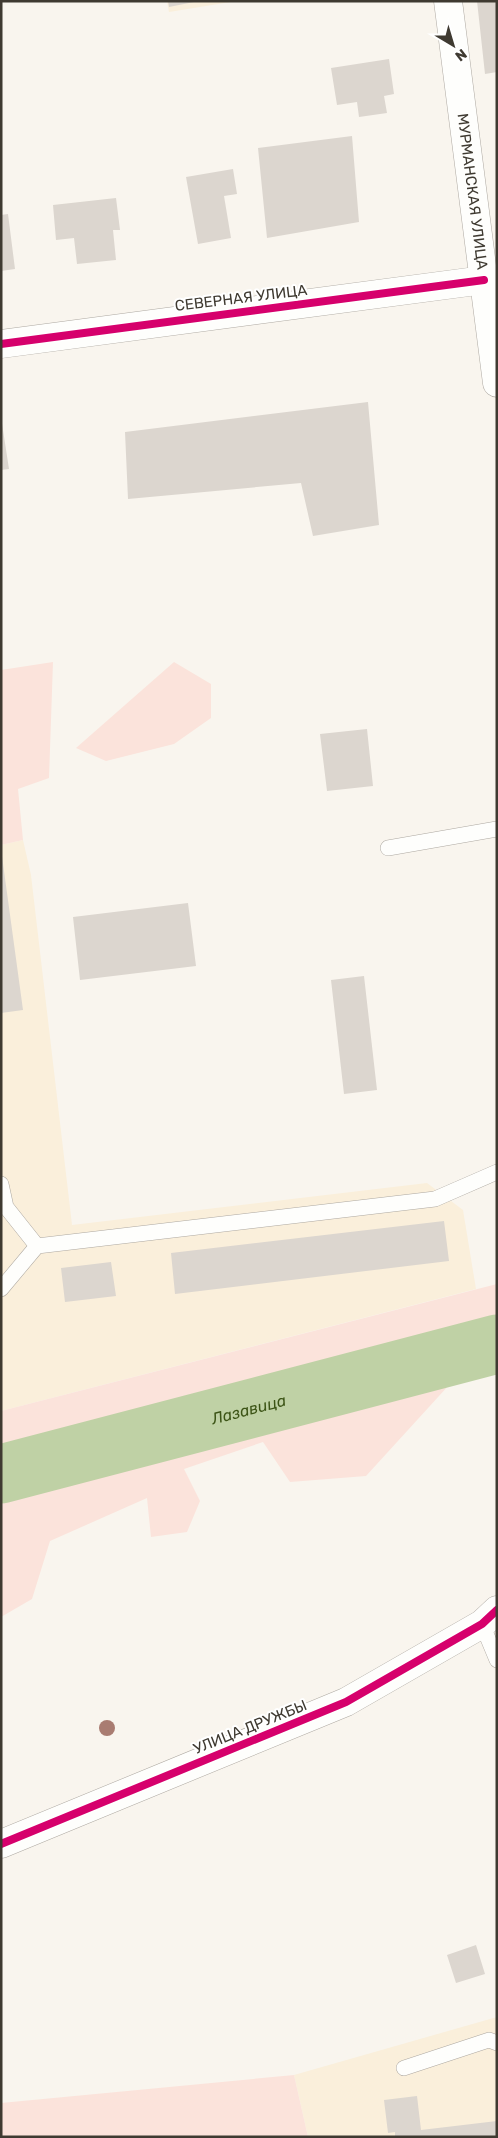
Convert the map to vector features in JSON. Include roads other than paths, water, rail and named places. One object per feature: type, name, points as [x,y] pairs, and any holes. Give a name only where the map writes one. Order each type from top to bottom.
[{"type":"street","name":"МУРМАНСКАЯ УЛИЦА","points":[[448,1],[497,383]]},
{"type":"street","name":"СЕВЕРНАЯ УЛИЦА","points":[[1,344],[484,280]]},
{"type":"street","name":"УЛИЦА ДРУЖБЫ","points":[[1,1844],[346,1702],[489,1617]]},
{"type":"lane","points":[[388,848],[497,829]]},
{"type":"lane","points":[[1,1289],[37,1246],[435,1199],[497,1172]]},
{"type":"lane","points":[[1,1184],[4,1208],[37,1246]]},
{"type":"lane","points":[[489,1617],[497,1660]]},
{"type":"lane","points":[[404,2068],[488,2040],[497,2043]]},
{"type":"waterway","name":"Лазавица","points":[[1,1474],[497,1344]]}]
